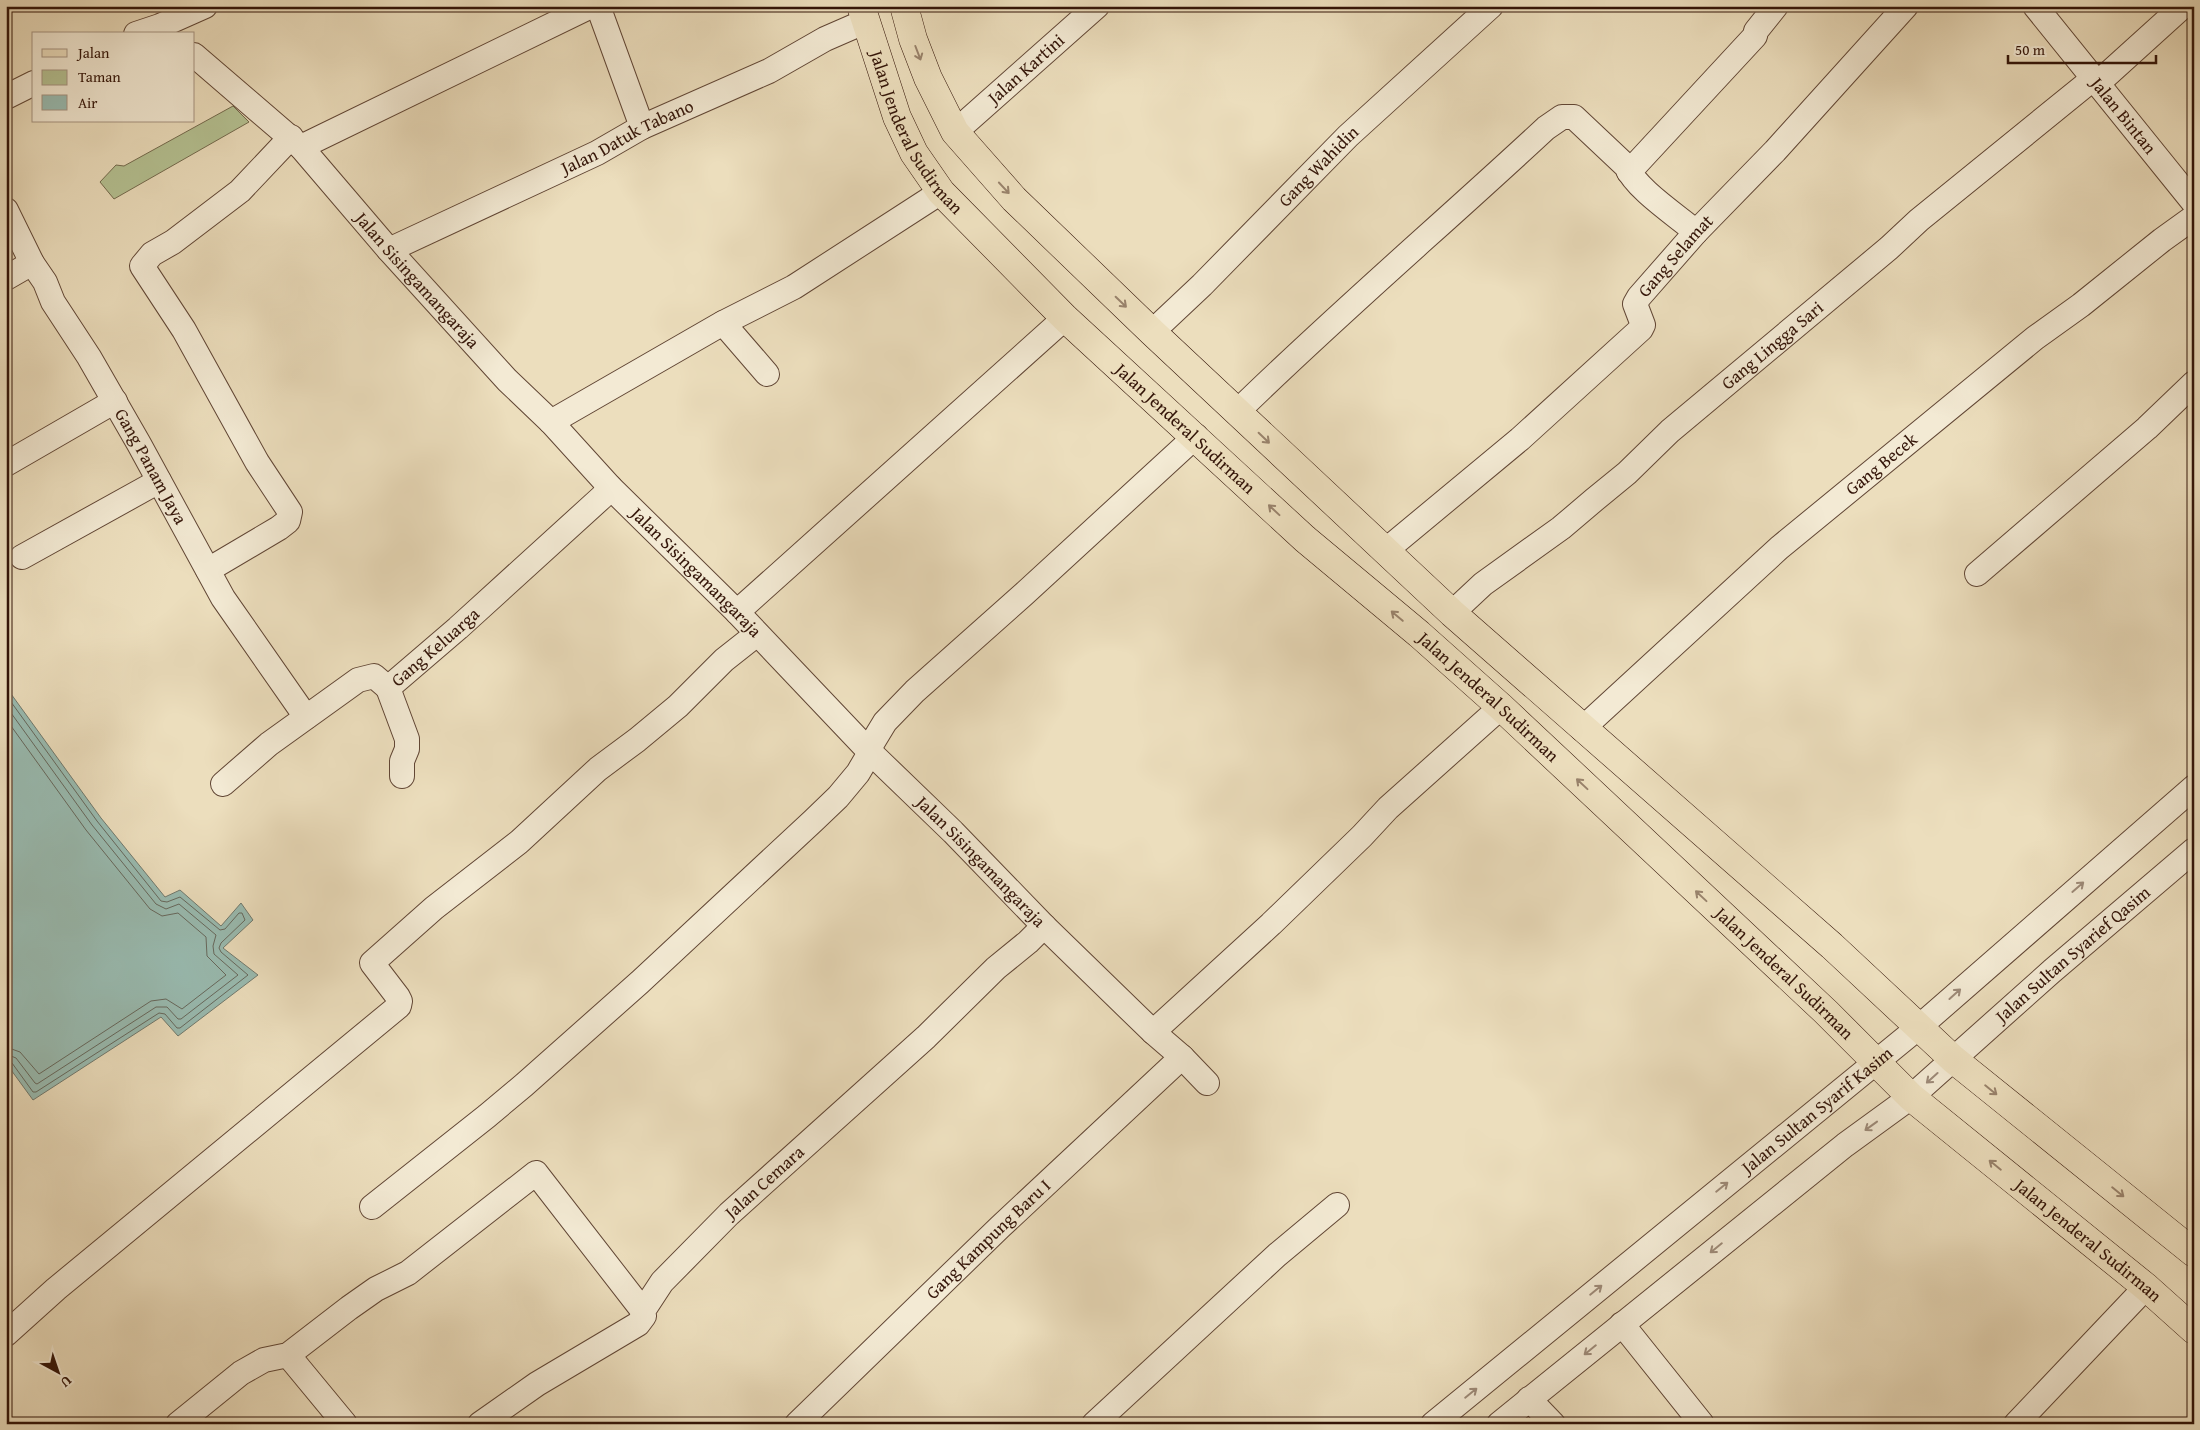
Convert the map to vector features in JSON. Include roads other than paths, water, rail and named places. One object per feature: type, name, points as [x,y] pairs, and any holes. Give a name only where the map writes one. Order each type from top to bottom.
[{"type":"main road","name":"Jalan Jenderal Sudirman","points":[[904,6],[913,39],[928,78],[955,132],[1014,198],[1152,332],[1452,613],[1582,729],[1832,946],[1953,1059],[2194,1253]]},
{"type":"main road","name":"Jalan Jenderal Sudirman","points":[[862,14],[897,117],[914,153],[941,192],[1065,318],[1196,436],[1305,539],[1419,634],[1501,708],[1826,1012],[1911,1097],[2146,1287],[2194,1330]]},
{"type":"street","points":[[150,32],[164,30],[205,6]]},
{"type":"street","points":[[208,570],[279,528],[288,521],[290,512],[257,462],[184,330],[142,266],[152,254],[173,242],[240,191],[296,142],[591,6]]},
{"type":"street","points":[[598,6],[642,127]]},
{"type":"street","name":"Jalan Kartini","points":[[955,132],[1097,6]]},
{"type":"street","name":"Gang Wahidin","points":[[1152,332],[1202,285],[1348,136],[1491,6]]},
{"type":"street","points":[[1629,172],[1755,36],[1756,31],[1776,6]]},
{"type":"street","name":"Gang Selamat","points":[[1384,551],[1520,439],[1641,329],[1643,325],[1635,304],[1636,301],[1696,232],[1775,151],[1906,6]]},
{"type":"street","name":"Jalan Bintan","points":[[2035,6],[2194,203]]},
{"type":"street","name":"Gang Lingga Sari","points":[[1452,613],[1484,584],[1561,528],[1626,473],[1670,431],[1919,220],[2096,81],[2183,6]]},
{"type":"street","name":"Jalan Datuk Tabano","points":[[389,250],[597,153],[642,127],[769,70],[825,39],[862,14]]},
{"type":"street","name":"Jalan Sisingamangaraja","points":[[195,56],[296,142],[389,250],[507,380],[551,422],[610,487],[737,612],[868,750],[953,832],[1044,926],[1153,1032],[1182,1056],[1207,1083]]},
{"type":"street","points":[[6,97],[32,84]]},
{"type":"street","points":[[1237,412],[1297,353],[1452,216],[1546,128],[1562,117],[1574,117],[1601,140],[1652,197],[1696,232]]},
{"type":"street","points":[[551,422],[723,323],[794,287],[941,192]]},
{"type":"street","name":"Gang Panam Jaya","points":[[6,210],[32,263],[46,282],[53,302],[115,401],[223,598],[306,717]]},
{"type":"street","name":"Gang Becek","points":[[1582,729],[1779,548],[2041,334],[2194,217]]},
{"type":"street","points":[[6,278],[32,263]]},
{"type":"street","points":[[737,612],[1065,318]]},
{"type":"street","points":[[723,323],[767,374]]},
{"type":"street","points":[[1977,574],[2146,428],[2194,383]]},
{"type":"street","points":[[6,464],[115,401]]},
{"type":"street","points":[[372,1207],[487,1116],[640,982],[838,797],[858,773],[868,756],[868,750],[885,722],[915,691],[1196,436]]},
{"type":"street","points":[[22,557],[159,481]]},
{"type":"street","name":"Gang Keluarga","points":[[223,784],[269,744],[358,680],[374,676],[388,688],[465,622],[602,497],[610,487]]},
{"type":"street","points":[[6,1334],[56,1290],[399,1006],[400,1001],[398,997],[372,963],[434,908],[519,842],[598,768],[665,717],[724,660],[757,634]]},
{"type":"street","points":[[388,688],[407,739],[407,749],[402,761],[402,776]]},
{"type":"street","points":[[1153,1032],[1271,924],[1362,836],[1388,808],[1501,708]]},
{"type":"street","name":"Jalan Sultan Syarif Kasim","points":[[1433,1424],[1919,1027],[2194,787]]},
{"type":"street","name":"Jalan Sultan Syarief Qasim","points":[[1953,1059],[2052,971],[2194,850]]},
{"type":"street","name":"Jalan Cemara","points":[[480,1424],[536,1384],[638,1324],[644,1316],[643,1311],[662,1282],[729,1214],[926,1037],[996,968],[1028,942],[1044,926]]},
{"type":"street","name":"Gang Kampung Baru I","points":[[796,1424],[1000,1227],[1182,1056]]},
{"type":"street","points":[[1499,1424],[1844,1145],[1911,1097],[1953,1059]]},
{"type":"street","points":[[178,1424],[241,1373],[264,1360],[288,1355],[376,1289],[408,1273],[536,1173],[643,1311]]},
{"type":"street","points":[[1094,1424],[1277,1255],[1337,1205]]},
{"type":"street","points":[[2016,1424],[2146,1287]]},
{"type":"street","points":[[1622,1324],[1702,1424]]},
{"type":"street","points":[[288,1355],[345,1424]]},
{"type":"street","points":[[1529,1399],[1552,1424]]},
{"type":"water","points":[[6,687],[101,818],[165,897],[180,890],[221,926],[241,903],[253,920],[223,948],[258,975],[178,1036],[161,1017],[33,1100],[6,1063]]}]
